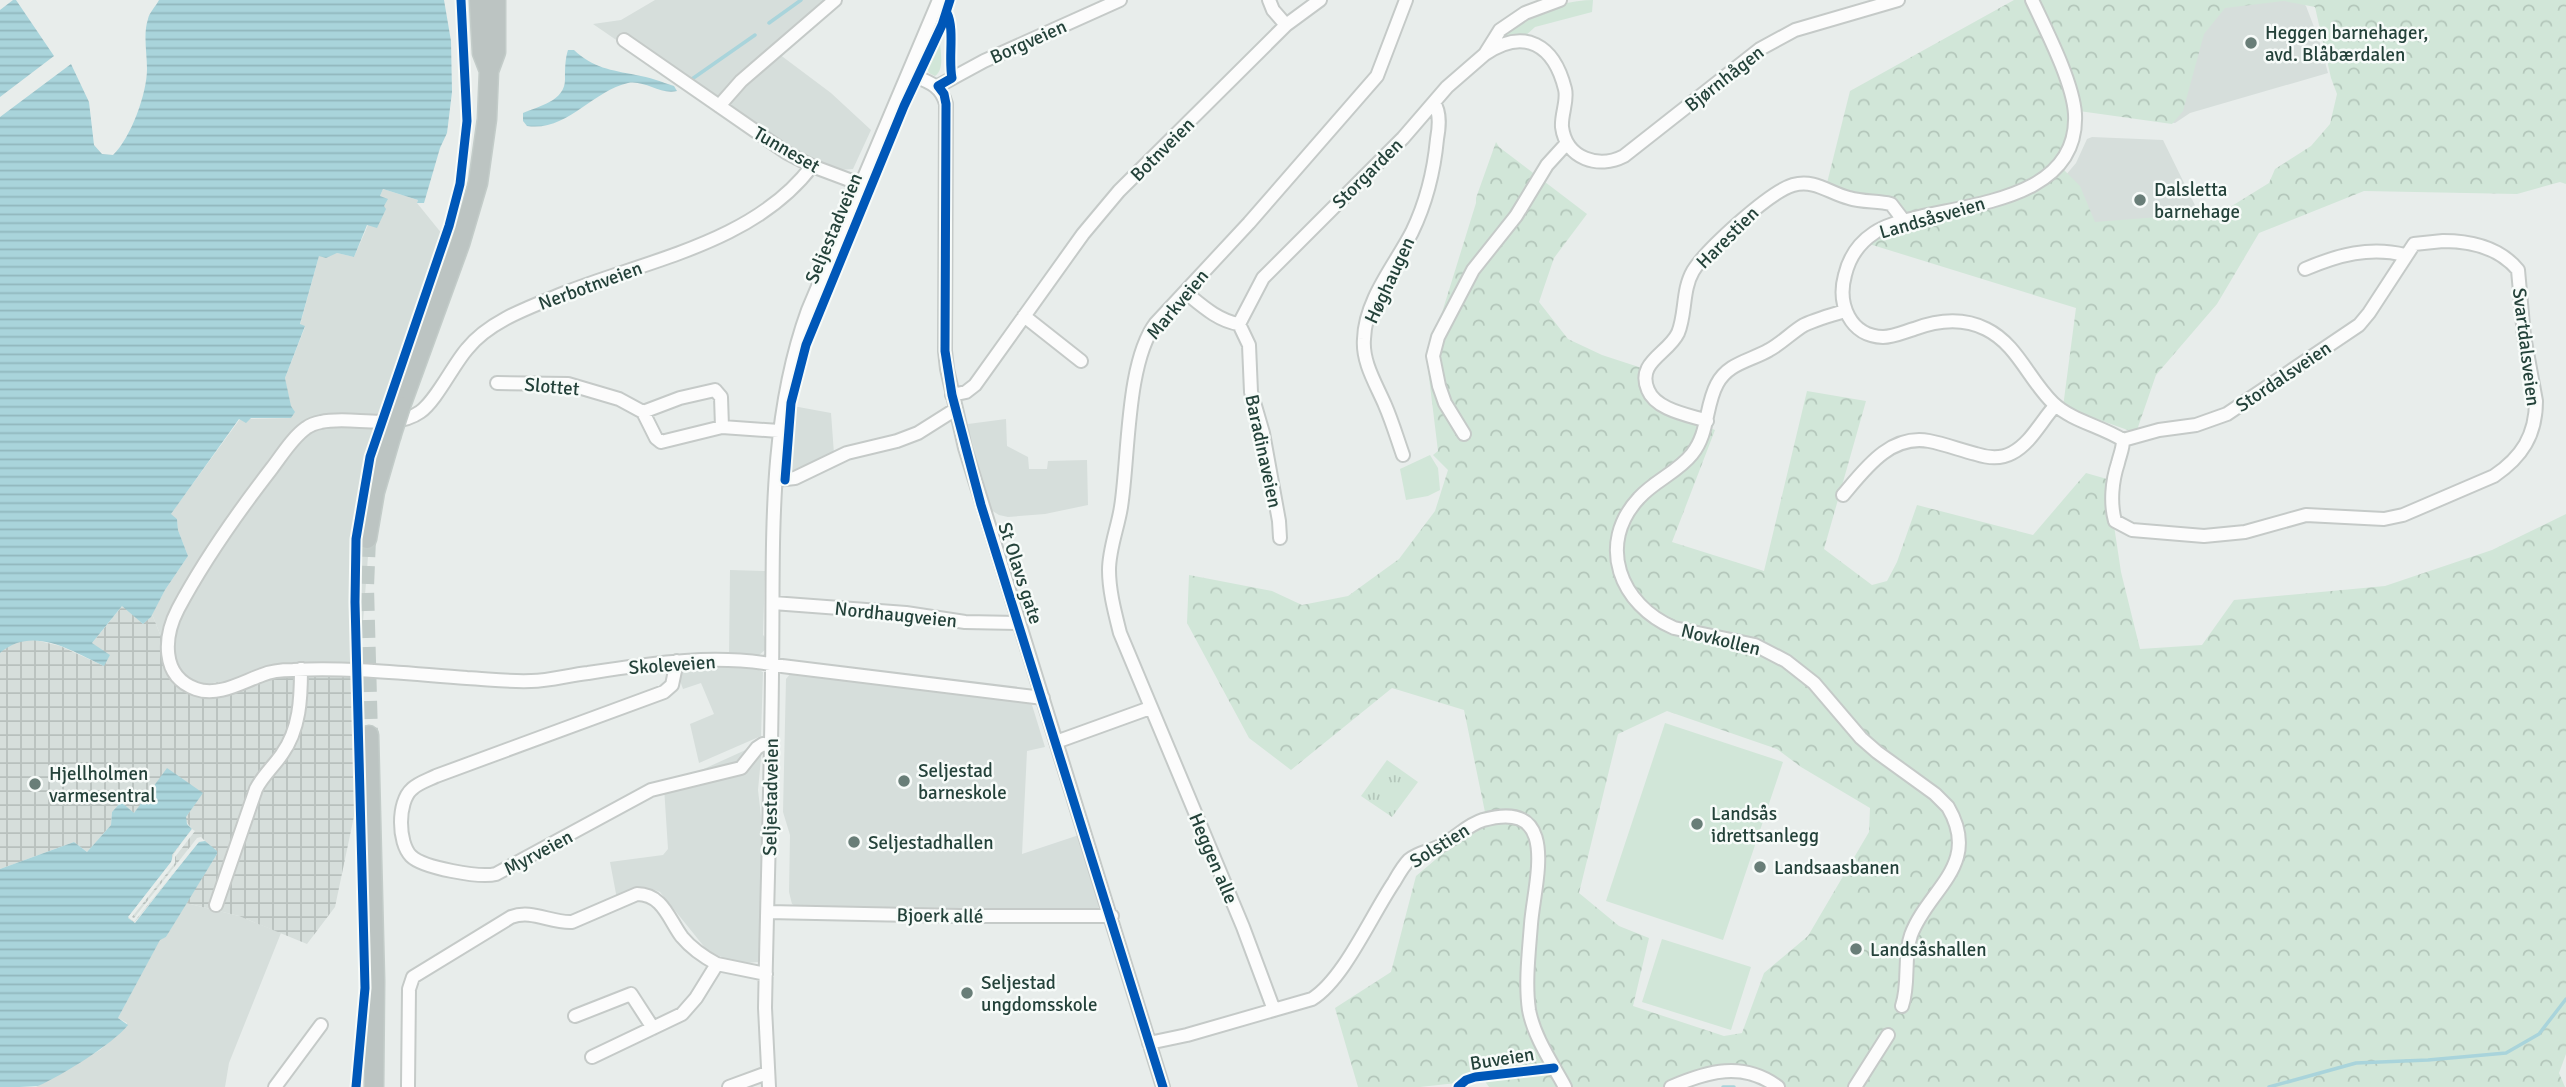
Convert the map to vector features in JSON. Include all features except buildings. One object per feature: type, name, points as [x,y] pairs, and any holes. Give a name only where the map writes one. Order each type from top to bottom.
[{"type":"highway","points":[[479,0],[482,53],[489,71]]},
{"type":"highway","points":[[367,539],[388,429],[401,406],[469,214],[485,142],[489,71],[496,52],[496,0]]},
{"type":"highway","points":[[369,735],[375,981],[374,1087]]},
{"type":"street","points":[[719,106],[741,81],[835,0]]},
{"type":"street","name":"Seljestadveien","points":[[769,1087],[766,974],[779,431],[787,381],[799,335],[939,0]]},
{"type":"street","name":"Borgveien","points":[[938,86],[984,61],[1120,0]]},
{"type":"street","points":[[1269,0],[1273,10],[1286,25]]},
{"type":"street","name":"Botnveien","points":[[952,395],[971,390],[1083,234],[1119,191],[1286,25],[1320,0]]},
{"type":"street","name":"Markveien","points":[[1150,708],[1119,634],[1109,571],[1122,507],[1140,357],[1151,330],[1250,223],[1377,76],[1406,0]]},
{"type":"street","name":"Storgarden","points":[[1238,324],[1263,278],[1403,138],[1447,87],[1485,54],[1492,41],[1511,20],[1560,0]]},
{"type":"street","name":"Bjørnhågen","points":[[1567,143],[1571,149],[1595,163],[1614,161],[1634,149],[1752,55],[1776,40],[1795,30],[1898,0]]},
{"type":"street","name":"Landsåsveien","points":[[1845,311],[1842,287],[1853,254],[1875,232],[1904,221],[2025,190],[2048,177],[2063,159],[2073,136],[2073,104],[2047,32],[2032,0]]},
{"type":"street","name":"Tunneset","points":[[624,40],[787,153],[860,184]]},
{"type":"street","points":[[1464,434],[1439,386],[1433,356],[1438,337],[1473,270],[1516,216],[1547,165],[1567,143],[1562,127],[1564,87],[1546,51],[1534,43],[1516,42],[1493,48],[1485,54]]},
{"type":"street","points":[[909,74],[938,86]]},
{"type":"street","name":"St Olavs gate","points":[[938,86],[944,94],[946,104],[945,351],[952,395],[974,479],[1163,1087]]},
{"type":"street","name":"Høghaugen","points":[[1403,455],[1370,372],[1364,336],[1374,301],[1413,229],[1424,201],[1436,155],[1439,120],[1434,103]]},
{"type":"street","name":"Nerbotnveien","points":[[388,429],[420,412],[468,347],[485,331],[541,302],[665,258],[740,226],[778,201],[813,166]]},
{"type":"street","name":"Harestien","points":[[1707,421],[1660,404],[1648,391],[1645,375],[1651,361],[1677,334],[1689,283],[1700,263],[1757,206],[1794,185],[1817,184],[1848,198],[1891,204],[1904,221]]},
{"type":"street","name":"Svartdalsveien","points":[[2123,440],[2114,483],[2112,510],[2115,522],[2132,530],[2204,536],[2245,532],[2306,515],[2384,519],[2403,514],[2494,475],[2517,457],[2533,432],[2536,418],[2518,271],[2511,262],[2492,250],[2467,242],[2414,244],[2405,255]]},
{"type":"street","points":[[2305,269],[2364,251],[2386,250],[2405,255]]},
{"type":"street","name":"Stordalsveien","points":[[2123,440],[2159,430],[2196,425],[2227,414],[2359,325],[2385,291],[2405,255]]},
{"type":"street","points":[[1185,292],[1214,314],[1230,323],[1238,324]]},
{"type":"street","points":[[1845,311],[1857,328],[1885,337],[1943,321],[1957,321],[1986,329],[2007,344],[2055,405],[2123,440]]},
{"type":"street","name":"Novkollen","points":[[1845,311],[1802,326],[1771,349],[1728,369],[1713,390],[1700,441],[1690,457],[1642,495],[1630,509],[1622,527],[1617,551],[1621,579],[1629,593],[1663,623],[1674,628],[1755,645],[1786,661],[1814,683],[1861,738],[1948,807],[1956,820],[1959,834],[1956,861],[1949,877],[1911,934],[1907,991],[1902,1006]]},
{"type":"street","points":[[1024,316],[1081,361]]},
{"type":"street","name":"Baradinaveien","points":[[1238,324],[1249,345],[1251,392],[1263,433],[1280,538]]},
{"type":"street","name":"Slottet","points":[[497,383],[568,384],[619,399],[643,412]]},
{"type":"street","points":[[722,427],[721,397],[715,390],[680,398],[643,412],[656,438],[661,442],[722,427],[779,431]]},
{"type":"street","points":[[1843,495],[1888,448],[1901,442],[1929,441],[1984,456],[2010,454],[2023,446],[2055,405]]},
{"type":"street","points":[[776,480],[795,478],[846,453],[886,444],[929,428],[945,414],[956,409]]},
{"type":"street","name":"Skoleveien","points":[[388,429],[320,422],[307,426],[300,433],[259,485],[186,594],[170,625],[166,644],[175,673],[184,684],[199,691],[220,691],[264,674],[301,669],[532,681],[677,661],[712,660],[773,664],[1043,698]]},
{"type":"street","name":"Nordhaugveien","points":[[773,603],[906,613],[965,622],[1018,623]]},
{"type":"street","name":"Myrveien","points":[[677,661],[672,685],[664,692],[436,776],[412,789],[404,802],[402,812],[404,845],[407,851],[416,860],[427,864],[476,876],[496,874],[651,790],[741,768],[762,744],[771,745]]},
{"type":"street","points":[[216,905],[256,789],[288,744],[297,722],[301,669]]},
{"type":"street","points":[[1056,742],[1150,708]]},
{"type":"street","name":"Heggen alle","points":[[1150,708],[1238,916],[1274,1010]]},
{"type":"street","name":"Solstien","points":[[1149,1043],[1187,1035],[1312,999],[1328,987],[1342,968],[1405,864],[1415,856],[1443,845],[1473,824],[1497,817],[1518,818],[1528,825],[1539,848],[1538,878],[1531,922],[1530,1010],[1535,1030],[1565,1087]]},
{"type":"street","points":[[408,1087],[408,999],[413,977],[511,916],[527,913],[572,922],[637,894],[646,895],[660,902],[682,938],[694,950],[718,964],[766,974]]},
{"type":"street","name":"Bjoerk allé","points":[[768,912],[1112,916]]},
{"type":"street","points":[[592,1057],[687,1009],[718,964]]},
{"type":"street","points":[[575,1016],[631,994],[653,1028]]},
{"type":"street","points":[[275,1087],[321,1025]]},
{"type":"street","points":[[1855,1087],[1888,1035]]},
{"type":"street","points":[[1671,1087],[1721,1070],[1742,1071],[1763,1077],[1778,1087]]},
{"type":"street","points":[[729,1087],[767,1073]]},
{"type":"shaded area","points":[[655,0],[842,0],[779,54],[831,93],[871,130],[853,169],[839,170],[804,157],[654,66],[593,24],[621,20]]},
{"type":"shaded area","points":[[2156,0],[2300,0],[2306,6],[2328,73],[2190,113],[2175,123],[2164,122]]},
{"type":"shaded area","points":[[2087,139],[2163,140],[2211,238],[2095,235],[2065,176],[2076,163]]},
{"type":"shaded area","points":[[383,189],[418,200],[417,203],[451,245],[369,543],[359,674],[296,671],[199,685],[173,667],[152,614],[188,556],[178,530],[177,519],[170,515],[240,419],[291,418],[285,378],[305,327],[300,325],[319,256],[337,253],[354,257],[368,225],[384,206],[380,196]]},
{"type":"shaded area","points":[[793,406],[831,413],[834,454],[797,475],[790,470]]},
{"type":"shaded area","points":[[1006,419],[1007,446],[1028,457],[1029,469],[1047,469],[1048,461],[1087,460],[1088,505],[1045,514],[1008,517],[991,510],[971,445],[968,424]]},
{"type":"shaded area","points":[[730,570],[765,571],[763,635],[767,639],[765,650],[758,656],[729,656]]},
{"type":"shaded area","points":[[123,605],[143,624],[152,614],[173,667],[199,685],[296,671],[359,674],[358,797],[335,907],[307,944],[239,916],[186,903],[217,854],[199,841],[134,923],[128,918],[192,829],[185,820],[202,793],[134,813],[120,803],[112,812],[111,825],[87,852],[74,842],[0,869],[0,653],[9,645],[22,640],[35,640],[60,646],[104,666],[92,643]]},
{"type":"shaded area","points":[[753,667],[763,672],[761,736],[699,763],[690,724],[714,714],[701,683],[683,689],[679,678],[681,671],[686,668]]},
{"type":"shaded area","name":"Seljestad barneskole","points":[[790,674],[1026,702],[1032,705],[1045,747],[1027,751],[1022,854],[1079,835],[1101,906],[1091,913],[798,907],[792,904],[789,892],[790,835],[783,812],[786,679]]},
{"type":"shaded area","points":[[750,748],[762,748],[758,790],[764,842],[761,959],[758,962],[746,963],[725,959],[706,949],[660,892],[642,889],[617,899],[610,862],[663,855],[668,849],[664,787]]},
{"type":"shaded area","points":[[186,903],[239,916],[281,933],[229,1063],[225,1087],[36,1087],[100,1050],[127,1026],[127,1023],[118,1018],[160,939],[166,937]]},
{"type":"green space","points":[[1593,0],[1592,12],[1535,27],[1523,38],[1495,45],[1502,35],[1524,18],[1567,3]]},
{"type":"green space","points":[[2014,0],[2566,0],[2566,184],[2560,182],[2517,194],[2364,191],[2259,233],[2217,304],[2156,375],[2136,433],[2063,407],[2076,308],[1866,243],[1915,220],[1826,187],[1850,91]],"holes":[[[2284,1],[2315,7],[2337,94],[2330,124],[2311,146],[2275,169],[2269,183],[2222,212],[2095,222],[2080,186],[2059,165],[2082,126],[2079,111],[2172,124],[2183,111],[2204,34],[2225,8]]]},
{"type":"green space","points":[[937,44],[940,44],[941,62],[940,70],[935,76],[929,73],[927,68]]},
{"type":"green space","points":[[1496,142],[1587,214],[1554,258],[1539,302],[1568,339],[1602,355],[1651,371],[1642,384],[1660,407],[1715,430],[1672,542],[1764,571],[1807,391],[1866,401],[1824,549],[1872,585],[1887,581],[1897,562],[1917,505],[2033,535],[2086,473],[2107,479],[2121,572],[2140,649],[2202,645],[2234,600],[2385,586],[2492,550],[2566,514],[2566,1054],[2559,1073],[2565,1087],[1775,1087],[1739,1070],[1680,1087],[1489,1087],[1484,1080],[1420,1087],[1358,1087],[1335,1008],[1391,972],[1416,876],[1486,817],[1464,710],[1392,688],[1291,770],[1249,738],[1187,623],[1189,575],[1272,591],[1302,605],[1348,596],[1399,559],[1435,511],[1448,470],[1433,455],[1438,451],[1427,361],[1476,198]],"holes":[[[1667,711],[1777,749],[1801,767],[1870,808],[1869,832],[1808,936],[1764,973],[1742,1033],[1724,1036],[1633,1006],[1649,938],[1619,926],[1579,893],[1618,734]]]},
{"type":"green space","points":[[1430,455],[1438,468],[1440,490],[1428,496],[1406,500],[1400,469]]},
{"type":"green space","name":"Landsås idrettsanlegg","points":[[1665,723],[1783,762],[1723,940],[1606,901]]},
{"type":"green space","points":[[1387,760],[1418,782],[1392,817],[1361,796]]},
{"type":"green space","points":[[1662,939],[1751,967],[1731,1030],[1642,1002]]},
{"type":"water","points":[[16,0],[54,56],[0,97],[0,10]]},
{"type":"water","points":[[159,0],[444,0],[451,41],[452,92],[447,133],[424,203],[417,203],[418,200],[383,189],[380,196],[388,199],[384,206],[386,209],[377,228],[367,225],[354,257],[337,253],[326,258],[319,256],[300,324],[305,326],[285,378],[291,406],[295,412],[291,418],[251,418],[246,423],[239,419],[171,514],[177,519],[178,530],[188,556],[151,617],[143,624],[122,606],[92,643],[110,655],[104,666],[52,643],[39,641],[13,645],[0,653],[0,117],[71,64],[89,102],[94,145],[102,154],[113,155],[132,127],[141,102],[147,69],[147,25]]},
{"type":"water","points":[[568,50],[574,50],[588,61],[603,67],[674,86],[677,91],[628,83],[615,87],[555,123],[527,126],[523,121],[523,113],[550,102],[561,92]]},
{"type":"water","points":[[167,768],[203,793],[186,817],[187,824],[192,829],[172,855],[172,861],[128,918],[135,923],[199,841],[205,841],[217,854],[166,937],[160,940],[118,1018],[128,1025],[99,1050],[38,1086],[0,1087],[0,869],[74,842],[87,852],[111,825],[112,812],[121,802],[134,813]]},
{"type":"pier","points":[[192,829],[195,831],[175,857],[175,863],[132,917],[134,918],[197,838],[201,837],[205,841],[199,842],[134,922],[128,917],[171,862],[174,853]]},
{"type":"waterway","points":[[769,23],[801,0]]},
{"type":"waterway","points":[[692,79],[755,35]]},
{"type":"waterway","points":[[2269,1087],[2356,1063],[2506,1053],[2539,1034],[2566,999]]},
{"type":"waterway","points":[[1723,1087],[1734,1087]]},
{"type":"tunnel","points":[[367,539],[365,587],[369,735]]},
{"type":"cycle path","points":[[356,1087],[365,988],[355,602],[356,539],[370,457],[449,226],[460,184],[467,121],[461,0]]},
{"type":"cycle path","points":[[785,480],[791,403],[806,345],[904,106],[942,25],[950,0]]},
{"type":"cycle path","points":[[947,13],[951,27],[952,78],[938,86],[944,94],[946,104],[945,351],[952,395],[981,505],[1163,1087]]},
{"type":"cycle path","name":"Buveien","points":[[1458,1087],[1475,1077],[1554,1068]]},
{"type":"place","name":"Heggen barnehager, avd. Blåbærdalen","points":[[2251,43]]},
{"type":"place","name":"Dalsletta barnehage","points":[[2140,200]]},
{"type":"place","name":"Seljestad barneskole","points":[[904,781]]},
{"type":"place","name":"Hjellholmen varmesentral","points":[[35,784]]},
{"type":"place","name":"Landsås idrettsanlegg","points":[[1697,824]]},
{"type":"place","name":"Seljestadhallen","points":[[854,842]]},
{"type":"place","name":"Landsaasbanen","points":[[1760,867]]},
{"type":"place","name":"Landsåshallen","points":[[1856,949]]},
{"type":"place","name":"Seljestad ungdomsskole","points":[[967,993]]}]
